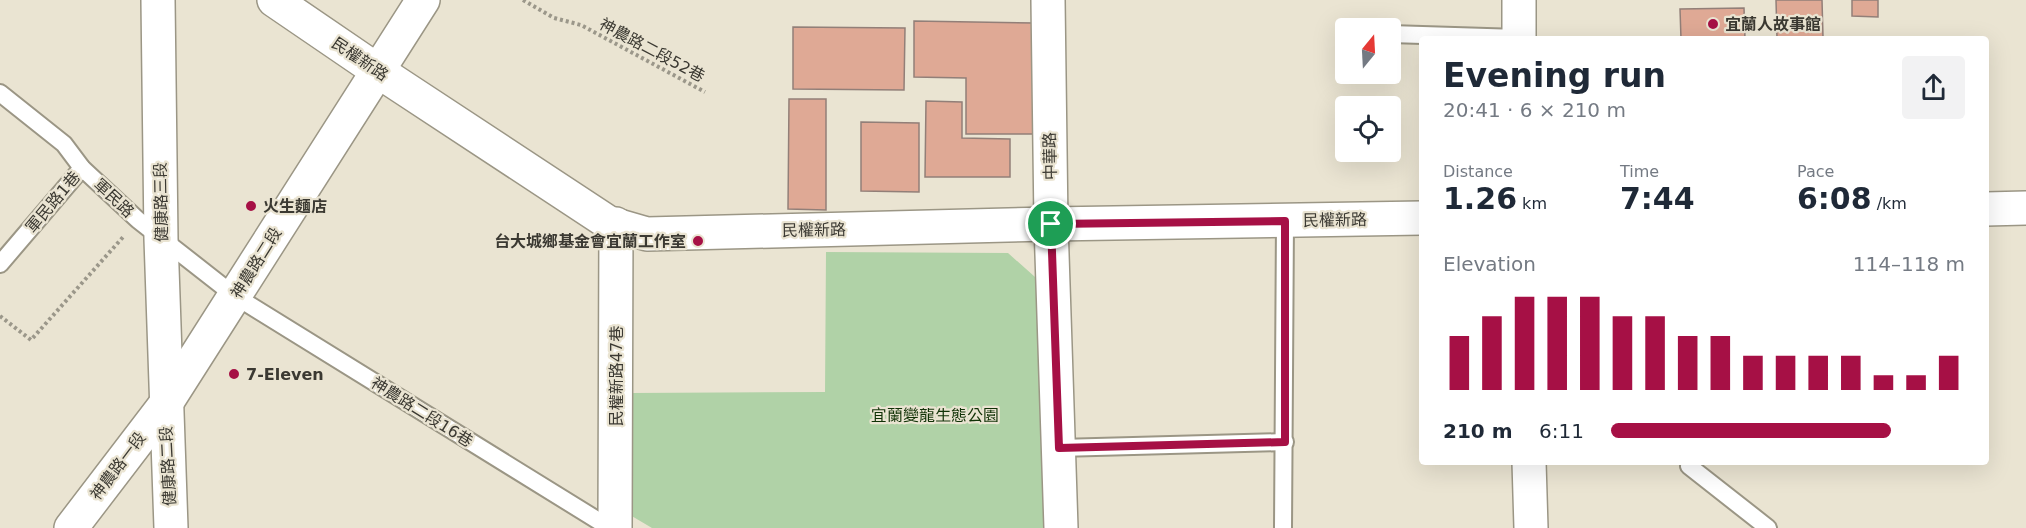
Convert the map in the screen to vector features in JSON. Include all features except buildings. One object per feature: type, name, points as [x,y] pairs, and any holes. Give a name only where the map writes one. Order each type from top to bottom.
[{"type":"street","name":"健康路三段","points":[[159,0],[150,230],[165,405]]},
{"type":"street","name":"民權新路","points":[[274,0],[609,223],[647,234],[1419,218]]},
{"type":"street","name":"神農路二段","points":[[165,405],[423,0]]},
{"type":"street","name":"中華路","points":[[1048,0],[1051,224],[1061,528]]},
{"type":"street","points":[[1519,0],[1520,36]]},
{"type":"street","points":[[1989,209],[2026,208]]},
{"type":"street","name":"民權新路47巷","points":[[615,528],[616,225]]},
{"type":"street","name":"神農路一段","points":[[71,528],[165,405]]},
{"type":"street","name":"健康路二段","points":[[165,405],[171,528]]},
{"type":"street","points":[[1529,465],[1531,528]]},
{"type":"lane","points":[[1401,34],[1455,36]]},
{"type":"lane","name":"軍民路","points":[[0,93],[64,144],[82,168],[150,230],[235,296]]},
{"type":"lane","name":"軍民路1巷","points":[[0,264],[82,168]]},
{"type":"lane","points":[[1283,528],[1285,221]]},
{"type":"lane","name":"神農路二段16巷","points":[[235,296],[610,528]]},
{"type":"lane","points":[[1059,448],[1285,442]]},
{"type":"lane","points":[[1691,465],[1768,528]]},
{"type":"path","name":"神農路二段52巷","points":[[523,0],[554,18],[582,25],[705,92]]},
{"type":"path","points":[[0,316],[31,340],[150,230]]},
{"type":"green space","name":"宜蘭變龍生態公園","points":[[826,252],[1008,253],[1044,285],[1052,528],[652,528],[630,515],[631,393],[825,392]]},
{"type":"place","name":"宜蘭人故事館","points":[[1713,24]]},
{"type":"place","name":"火生麵店","points":[[251,206]]},
{"type":"place","name":"台大城鄉基金會宜蘭工作室","points":[[698,241]]},
{"type":"place","name":"7-Eleven","points":[[234,374]]},
{"type":"route","points":[[1285,221],[1285,442],[1059,448],[1051,224],[1285,221]]}]
